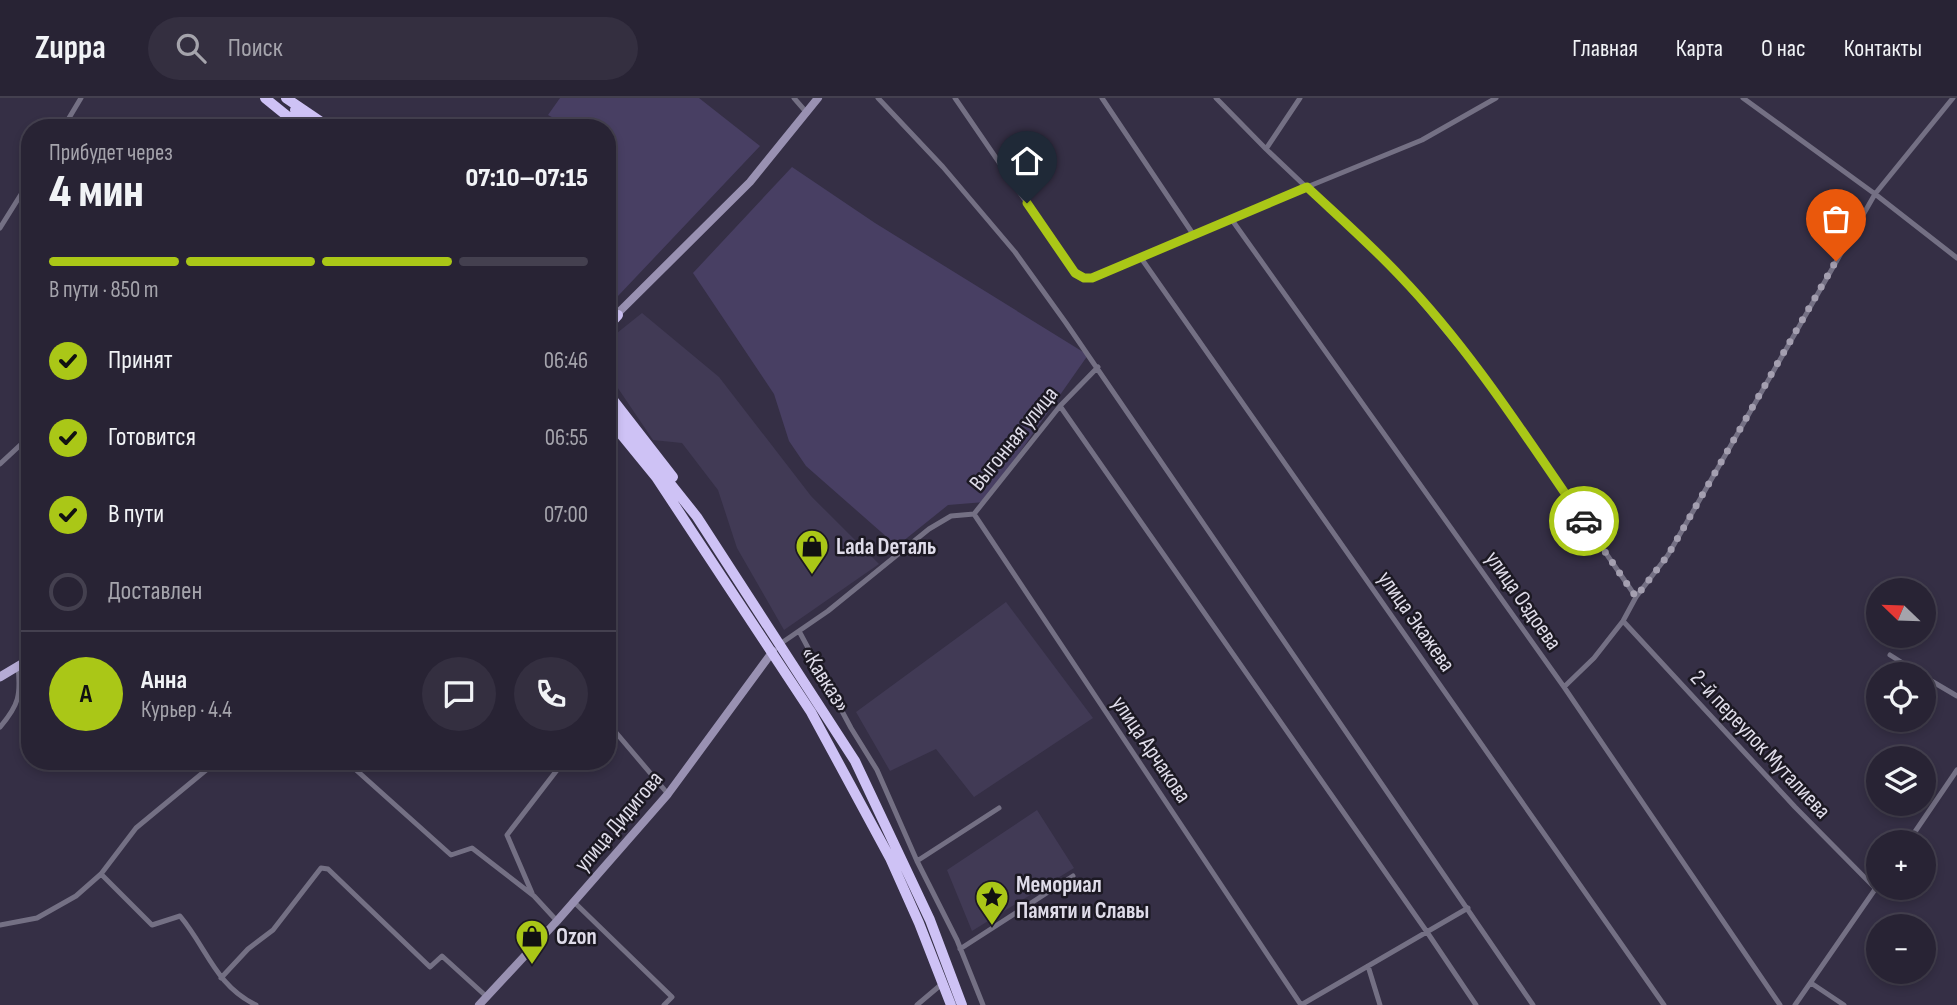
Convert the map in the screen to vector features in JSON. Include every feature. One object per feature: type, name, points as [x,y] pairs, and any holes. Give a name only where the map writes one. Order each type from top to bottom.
[{"type":"highway","points":[[264,98],[285,119]]},
{"type":"highway","points":[[264,98],[291,119]]},
{"type":"highway","points":[[284,98],[306,119]]},
{"type":"highway","points":[[284,98],[316,119]]},
{"type":"highway","points":[[616,403],[667,467],[697,517]]},
{"type":"highway","name":"«Кавказ»","points":[[616,416],[660,475],[686,522]]},
{"type":"highway","name":"«Кавказ»","points":[[616,427],[697,517],[777,648],[890,858],[951,1005]]},
{"type":"highway","name":"«Кавказ»","points":[[616,436],[686,522],[855,761],[930,920],[962,1005]]},
{"type":"main road","points":[[0,677],[21,664]]},
{"type":"street","points":[[68,119],[81,98]]},
{"type":"street","points":[[794,98],[807,113]]},
{"type":"street","points":[[616,314],[750,181],[818,98]]},
{"type":"street","points":[[878,98],[943,167],[1015,252],[1098,367],[1532,1005]]},
{"type":"street","points":[[955,98],[1070,266],[1084,278],[1092,278],[1142,258],[1193,234],[1233,220],[1422,140],[1496,98]]},
{"type":"street","points":[[1102,98],[1193,234]]},
{"type":"street","points":[[1216,98],[1401,277],[1492,386],[1636,597]]},
{"type":"street","points":[[1266,149],[1300,98]]},
{"type":"street","points":[[1743,98],[1875,194],[1957,258]]},
{"type":"street","points":[[1564,687],[1594,658],[1668,555],[1875,194],[1953,98]]},
{"type":"street","points":[[0,228],[21,194]]},
{"type":"street","name":"улица Оздоева","points":[[1233,220],[1564,687],[1780,1005]]},
{"type":"street","name":"улица Экажева","points":[[1142,258],[1664,1005]]},
{"type":"street","name":"Выгонная улица","points":[[777,648],[828,611],[929,529],[951,516],[974,513],[1060,406],[1098,367]]},
{"type":"street","points":[[1060,406],[1476,1005]]},
{"type":"street","points":[[0,464],[21,444]]},
{"type":"street","name":"улица Арчакова","points":[[974,513],[1301,1005]]},
{"type":"street","name":"2-й переулок Муталиева","points":[[1623,621],[1794,807],[1866,876]]},
{"type":"street","points":[[799,631],[851,728],[877,769],[983,1005]]},
{"type":"street","name":"улица Дидигова","points":[[479,1005],[574,902],[667,794],[777,648]]},
{"type":"street","points":[[1890,655],[1901,662]]},
{"type":"street","points":[[0,727],[15,710],[18,700],[18,666]]},
{"type":"street","points":[[1936,683],[1957,696]]},
{"type":"street","points":[[616,733],[667,794]]},
{"type":"street","points":[[0,925],[37,918],[76,896],[101,874],[136,828],[206,770]]},
{"type":"street","points":[[356,770],[451,855],[472,848],[534,896],[557,921]]},
{"type":"street","points":[[534,896],[507,835],[557,770]]},
{"type":"street","points":[[1916,830],[1957,770]]},
{"type":"street","points":[[917,862],[999,808]]},
{"type":"street","points":[[220,978],[248,949],[273,930],[321,869],[328,869],[430,967],[442,956],[487,997]]},
{"type":"street","points":[[101,874],[152,925],[180,916],[195,934],[220,978],[256,1005]]},
{"type":"street","points":[[960,949],[1073,876]]},
{"type":"street","points":[[1795,1005],[1868,900]]},
{"type":"street","points":[[574,902],[672,997],[664,1005]]},
{"type":"street","points":[[1301,1005],[1468,908]]},
{"type":"street","points":[[1368,966],[1380,1005]]},
{"type":"street","points":[[917,1005],[943,983]]},
{"type":"street","points":[[1811,983],[1844,1005]]},
{"type":"shaded area","points":[[560,98],[699,98],[760,146],[618,296],[616,119],[556,119],[548,115]]},
{"type":"shaded area","points":[[792,167],[875,223],[1088,355],[985,502],[948,505],[897,546],[806,466],[789,441],[774,394],[693,273]]},
{"type":"shaded area","points":[[642,313],[719,377],[811,496],[879,564],[784,630],[737,548],[718,490],[682,443],[653,440],[616,385],[616,334]]},
{"type":"shaded area","points":[[1006,602],[1093,718],[974,797],[936,749],[890,771],[856,712]]},
{"type":"shaded area","points":[[1037,810],[1074,868],[972,931],[947,870]]},
{"type":"way so far","points":[[1584,521],[1636,597],[1668,555],[1836,261]]},
{"type":"place","name":"Lada Dеталь","points":[[812,576]]},
{"type":"place","name":"Мемориал Памяти и Славы","points":[[992,927]]},
{"type":"place","name":"Ozon","points":[[532,966]]},
{"type":"route","points":[[1027,203],[1075,273],[1084,278],[1092,278],[1307,187],[1401,277],[1492,386],[1584,521]]}]
